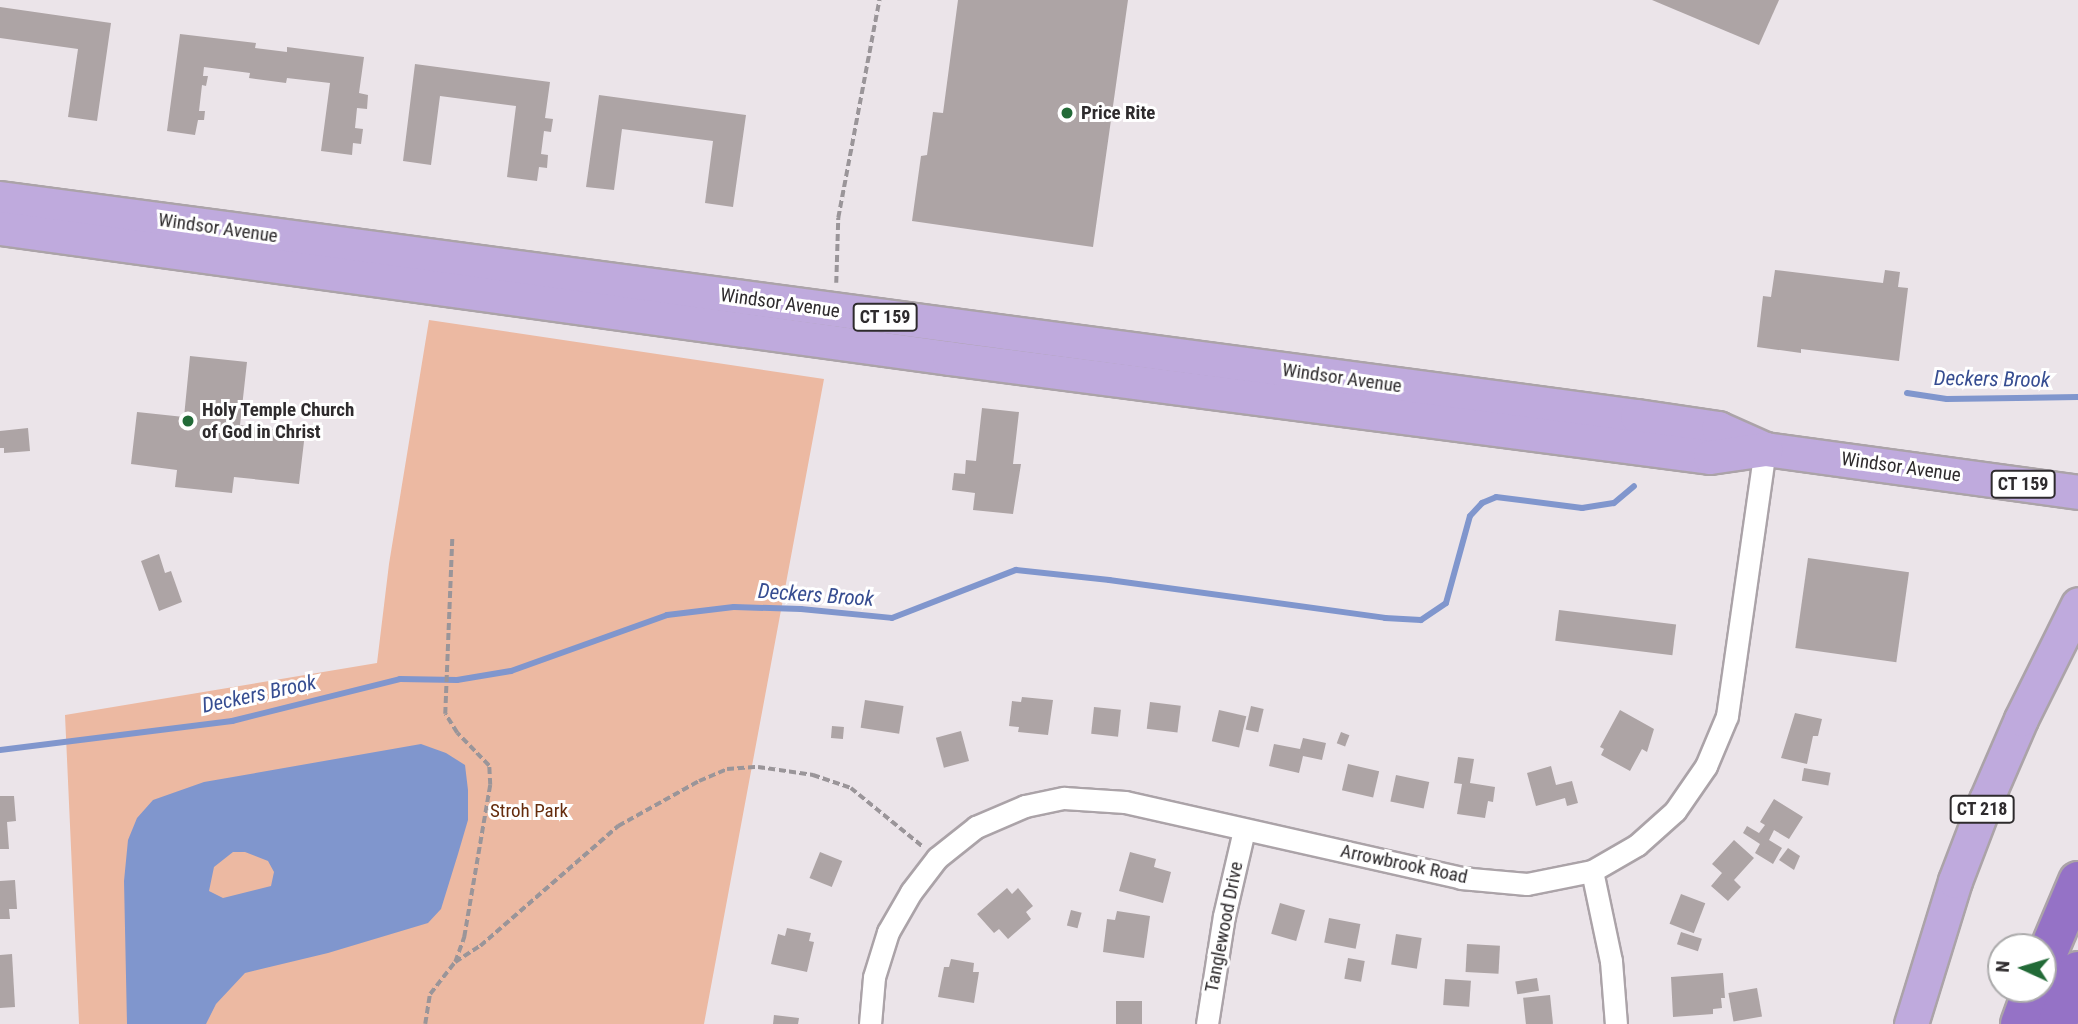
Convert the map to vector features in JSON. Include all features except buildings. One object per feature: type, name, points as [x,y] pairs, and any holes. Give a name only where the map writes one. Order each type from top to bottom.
[{"type":"highway","points":[[2056,933],[2078,881]]},
{"type":"highway","points":[[2057,1024],[2078,971]]},
{"type":"highway","points":[[2020,1024],[2028,1003]]},
{"type":"main road","name":"Windsor Avenue","points":[[0,198],[336,258],[1086,359],[1584,425],[1718,428],[1765,449],[2078,492]]},
{"type":"main road","name":"Windsor Avenue","points":[[0,228],[336,258]]},
{"type":"main road","name":"CT 218","points":[[1911,1024],[1955,881],[1986,800],[2021,719],[2078,604]]},
{"type":"street","name":"Arrowbrook Road","points":[[870,1024],[874,977],[888,932],[911,892],[937,858],[976,827],[1025,806],[1064,798],[1125,802],[1461,878],[1527,884],[1592,871],[1637,845],[1675,811],[1706,766],[1727,716],[1765,449]]},
{"type":"street","name":"Tanglewood Drive","points":[[1207,1024],[1224,916],[1244,830]]},
{"type":"street","points":[[1592,871],[1611,961],[1616,1024]]},
{"type":"path","points":[[836,283],[838,218],[879,0]]},
{"type":"path","points":[[425,1024],[430,994],[455,962],[464,937],[490,785],[489,766],[457,733],[445,714],[445,658],[452,536]]},
{"type":"path","points":[[455,962],[480,946],[618,826],[699,781],[727,769],[758,767],[813,775],[851,789],[937,858]]},
{"type":"green space","name":"Stroh Park","points":[[429,320],[824,379],[704,1024],[79,1024],[65,715],[377,663],[389,564]]},
{"type":"water","points":[[421,744],[446,753],[465,765],[468,820],[441,909],[428,923],[328,953],[245,973],[216,1004],[206,1024],[127,1024],[124,881],[128,840],[137,818],[153,800],[204,782]],"holes":[[[233,852],[245,852],[268,861],[274,872],[271,886],[223,898],[209,891],[214,867]]]},
{"type":"waterway","name":"Deckers Brook","points":[[1907,393],[1947,399],[2078,397]]},
{"type":"waterway","name":"Deckers Brook","points":[[0,750],[232,721],[400,679],[457,680],[511,671],[667,615],[734,607],[801,609],[892,618],[1016,570],[1385,618],[1421,620],[1446,603],[1470,516],[1482,503],[1496,497],[1582,508],[1614,503],[1634,486]]},
{"type":"place","name":"Price Rite","points":[[1067,113]]},
{"type":"place","name":"Holy Temple Church of God in Christ","points":[[188,421]]}]
